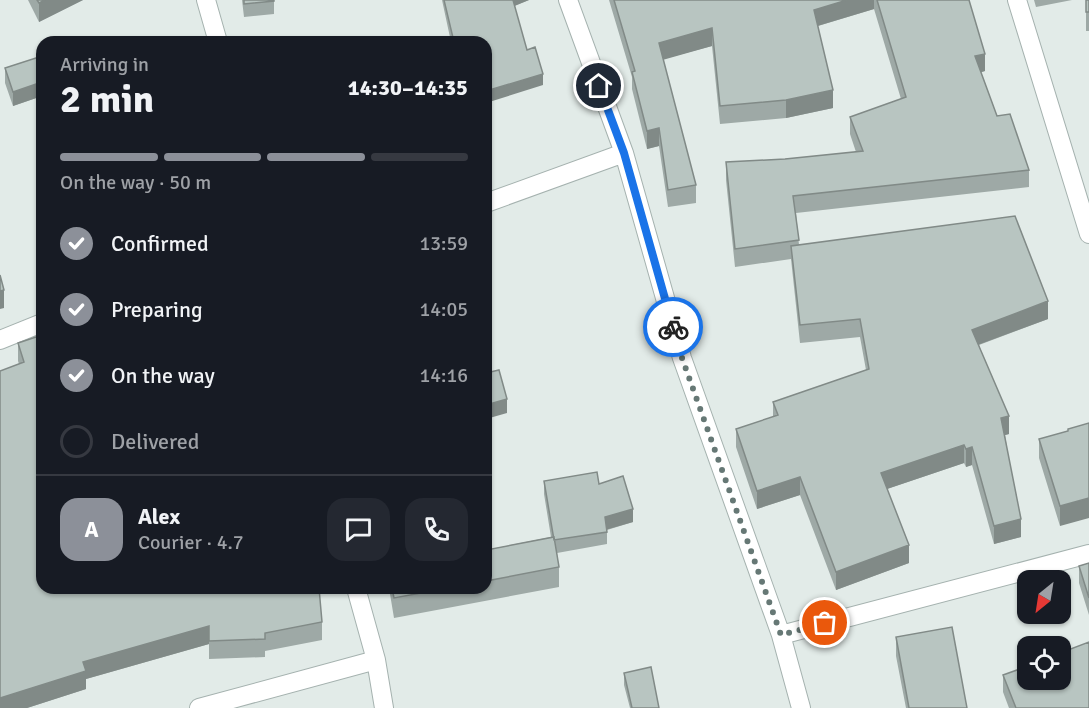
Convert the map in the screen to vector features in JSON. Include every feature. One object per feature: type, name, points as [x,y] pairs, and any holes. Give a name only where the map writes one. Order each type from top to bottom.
[{"type":"street","points":[[206,0],[216,36]]},
{"type":"street","points":[[568,0],[624,153],[682,358],[781,635],[801,708]]},
{"type":"street","points":[[1017,0],[1089,234]]},
{"type":"street","points":[[492,201],[624,153]]},
{"type":"street","points":[[0,340],[36,325]]},
{"type":"street","points":[[781,635],[1089,554]]},
{"type":"street","points":[[358,594],[376,660],[384,708]]},
{"type":"street","points":[[199,708],[376,660]]},
{"type":"building","points":[[244,0],[274,0],[274,1],[244,4]]},
{"type":"building","points":[[444,0],[513,0],[527,50],[535,47],[543,74],[492,89],[492,36],[453,36]]},
{"type":"building","points":[[614,0],[847,0],[814,10],[833,90],[786,100],[720,106],[712,28],[659,43],[696,185],[668,190],[659,128],[647,131],[632,72],[635,71]]},
{"type":"building","points":[[877,0],[969,0],[985,54],[975,56],[997,116],[1010,114],[1029,170],[793,196],[799,240],[735,249],[726,162],[863,151],[850,117],[906,97]]},
{"type":"building","points":[[1086,0],[1089,0],[1089,12],[1086,12]]},
{"type":"building","points":[[36,58],[36,84],[13,92],[5,68]]},
{"type":"building","points":[[1015,216],[1048,301],[972,330],[1009,416],[1001,418],[1021,519],[994,526],[972,447],[966,449],[964,445],[881,473],[909,545],[836,572],[800,477],[757,491],[736,429],[778,415],[773,402],[869,369],[860,319],[800,325],[791,246]]},
{"type":"building","points":[[0,275],[4,290],[0,291]]},
{"type":"building","points":[[36,337],[36,594],[320,594],[322,622],[265,633],[265,639],[209,641],[209,626],[83,662],[86,671],[0,698],[0,371],[24,362],[18,343]]},
{"type":"building","points":[[499,370],[507,399],[492,403],[492,372]]},
{"type":"building","points":[[1089,423],[1089,498],[1060,506],[1039,439]]},
{"type":"building","points":[[597,472],[599,484],[623,476],[633,509],[605,517],[607,532],[554,540],[544,481]]},
{"type":"building","points":[[554,537],[559,567],[492,580],[492,549]]},
{"type":"building","points":[[1089,563],[1089,598],[1079,566]]},
{"type":"building","points":[[393,594],[416,594],[394,598]]},
{"type":"building","points":[[952,627],[967,708],[909,708],[896,637]]},
{"type":"building","points":[[1089,642],[1089,708],[1016,708],[1003,675],[1017,670],[1017,690],[1071,690],[1071,649]]},
{"type":"building","points":[[651,667],[659,708],[632,708],[624,673]]},
{"type":"way so far","points":[[673,327],[781,635],[825,623]]},
{"type":"route","points":[[599,86],[624,153],[673,327]]}]
